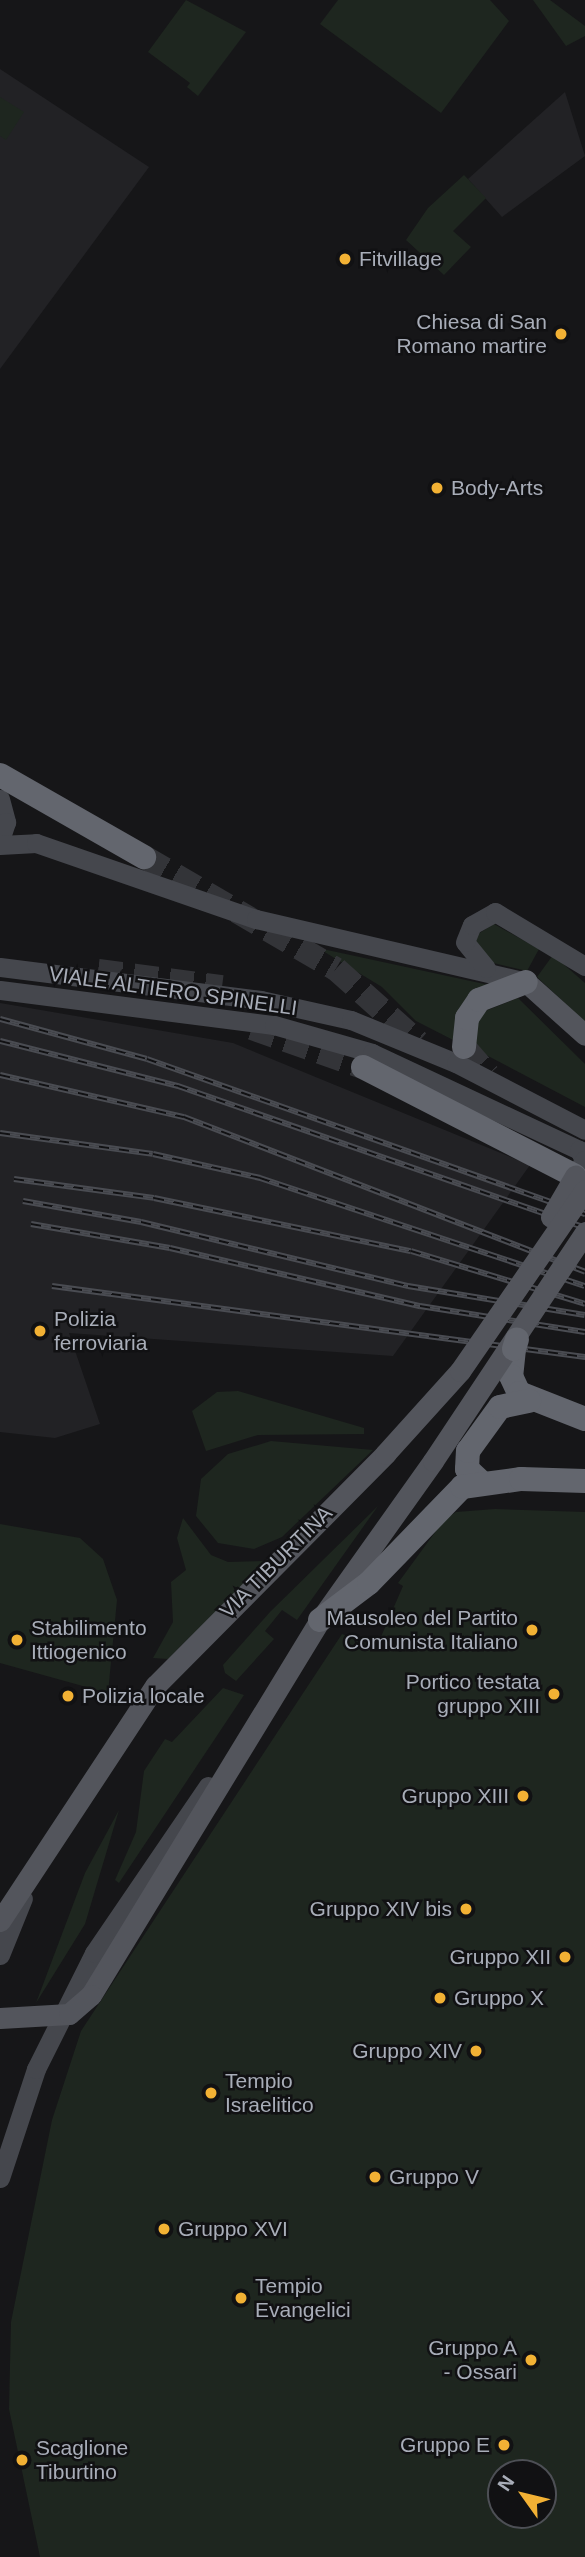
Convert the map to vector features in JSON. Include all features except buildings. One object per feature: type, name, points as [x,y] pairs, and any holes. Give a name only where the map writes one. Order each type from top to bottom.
[{"type":"highway","points":[[0,775],[144,857]]},
{"type":"highway","points":[[464,1047],[467,1018],[479,1000],[526,982]]},
{"type":"highway","points":[[363,1066],[573,1169]]},
{"type":"highway","points":[[517,1339],[512,1380],[529,1401]]},
{"type":"highway","points":[[474,1475],[468,1451],[504,1404],[529,1401],[585,1419]]},
{"type":"highway","points":[[320,1620],[369,1583],[474,1475],[585,1481]]},
{"type":"main road","points":[[526,982],[585,1035]]},
{"type":"main road","name":"VIA TIBURTINA","points":[[34,1874],[138,1707],[179,1660],[385,1454],[449,1385],[517,1289],[573,1169]]},
{"type":"main road","points":[[0,2018],[69,2014],[91,1995],[320,1620],[517,1339],[585,1233]]},
{"type":"main road","points":[[0,1921],[34,1874]]},
{"type":"street","points":[[3,808],[0,842],[36,843],[256,919],[486,968],[526,982]]},
{"type":"street","points":[[3,808],[36,843]]},
{"type":"street","points":[[465,947],[472,925],[495,912],[585,966]]},
{"type":"street","points":[[432,956],[465,947]]},
{"type":"street","points":[[465,947],[486,968]]},
{"type":"street","name":"VIALE ALTIERO SPINELLI","points":[[0,967],[261,1000],[351,1020],[456,1063],[585,1130]]},
{"type":"street","name":"VIALE ALTIERO SPINELLI","points":[[0,990],[262,1023],[319,1037],[397,1064],[573,1169]]},
{"type":"street","points":[[0,2178],[36,2069],[94,1953],[275,1691]]},
{"type":"street","name":"VIA TIBURTINA","points":[[0,1955],[34,1874]]},
{"type":"shaded area","points":[[186,0],[246,32],[198,96],[187,87],[190,83],[148,52]]},
{"type":"shaded area","points":[[338,0],[490,0],[509,21],[441,113],[320,24]]},
{"type":"shaded area","points":[[533,0],[550,0],[585,26],[585,36],[566,46]]},
{"type":"shaded area","points":[[0,69],[149,167],[0,369]]},
{"type":"shaded area","points":[[565,92],[585,156],[502,217],[468,179]]},
{"type":"shaded area","points":[[0,97],[24,112],[6,140],[0,136]]},
{"type":"shaded area","points":[[464,175],[486,198],[453,231],[471,247],[444,275],[406,240],[428,208]]},
{"type":"shaded area","points":[[494,924],[539,949],[527,971],[485,961],[473,937]]},
{"type":"shaded area","points":[[318,948],[489,985],[457,1042],[416,1021],[382,987]]},
{"type":"shaded area","points":[[553,955],[585,983],[585,1022],[537,977]]},
{"type":"shaded area","points":[[518,998],[585,1064],[585,1107],[471,1047],[475,1015]]},
{"type":"shaded area","points":[[0,1003],[233,1043],[530,1165],[393,1356],[69,1333],[100,1424],[55,1438],[0,1432]]},
{"type":"shaded area","points":[[238,1391],[364,1428],[364,1434],[258,1435],[206,1451],[192,1411],[217,1392]]},
{"type":"shaded area","points":[[271,1441],[373,1450],[282,1537],[254,1549],[218,1543],[196,1516],[201,1479],[228,1454]]},
{"type":"shaded area","points":[[378,1506],[297,1620],[282,1610],[265,1631],[274,1639],[236,1681],[225,1673],[223,1665],[270,1612]]},
{"type":"shaded area","points":[[495,1509],[585,1512],[585,2557],[40,2557],[9,2409],[11,2322],[52,2120],[81,2031],[342,1634],[377,1646],[403,1586],[398,1583],[444,1520],[456,1512]]},
{"type":"shaded area","points":[[183,1518],[211,1555],[228,1562],[267,1561],[168,1659],[153,1658],[173,1622],[171,1582],[186,1570],[177,1538]]},
{"type":"shaded area","points":[[0,1524],[80,1538],[103,1559],[117,1600],[108,1693],[0,1663]]},
{"type":"shaded area","points":[[223,1688],[244,1695],[119,1883],[115,1880],[136,1832],[144,1771],[165,1739],[172,1742]]},
{"type":"shaded area","points":[[119,1810],[85,1924],[36,2003],[85,1873]]},
{"type":"tunnel","points":[[144,857],[336,969],[418,1042]]},
{"type":"tunnel","points":[[98,971],[222,987]]},
{"type":"tunnel","points":[[252,1028],[363,1067]]},
{"type":"tunnel","points":[[464,1047],[488,1075]]},
{"type":"railway","points":[[0,1019],[147,1059],[585,1214]]},
{"type":"railway","points":[[0,1041],[178,1086],[585,1228]]},
{"type":"railway","points":[[0,1075],[184,1117],[585,1272]]},
{"type":"railway","points":[[0,1133],[153,1154],[260,1178],[585,1286]]},
{"type":"railway","points":[[14,1179],[154,1198],[411,1251],[585,1304]]},
{"type":"railway","points":[[23,1201],[141,1222],[408,1286],[585,1315]]},
{"type":"railway","points":[[31,1224],[170,1248],[420,1306],[585,1332]]},
{"type":"railway","points":[[52,1286],[585,1357]]},
{"type":"place","name":"Fitvillage","points":[[345,259]]},
{"type":"place","name":"Chiesa di San Romano martire","points":[[561,334]]},
{"type":"place","name":"Body-Arts","points":[[437,488]]},
{"type":"place","name":"Polizia ferroviaria","points":[[40,1331]]},
{"type":"place","name":"Mausoleo del Partito Comunista Italiano","points":[[532,1630]]},
{"type":"place","name":"Stabilimento Ittiogenico","points":[[17,1640]]},
{"type":"place","name":"Portico testata gruppo XIII","points":[[554,1694]]},
{"type":"place","name":"Polizia locale","points":[[68,1696]]},
{"type":"place","name":"Gruppo XIII","points":[[523,1796]]},
{"type":"place","name":"Gruppo XIV bis","points":[[466,1909]]},
{"type":"place","name":"Gruppo XII","points":[[565,1957]]},
{"type":"place","name":"Gruppo X","points":[[440,1998]]},
{"type":"place","name":"Gruppo XIV","points":[[476,2051]]},
{"type":"place","name":"Tempio Israelitico","points":[[211,2093]]},
{"type":"place","name":"Gruppo V","points":[[375,2177]]},
{"type":"place","name":"Gruppo XVI","points":[[164,2229]]},
{"type":"place","name":"Tempio Evangelici","points":[[241,2298]]},
{"type":"place","name":"Gruppo A - Ossari","points":[[531,2360]]},
{"type":"place","name":"Gruppo E","points":[[504,2445]]},
{"type":"place","name":"Scaglione Tiburtino","points":[[22,2460]]}]
